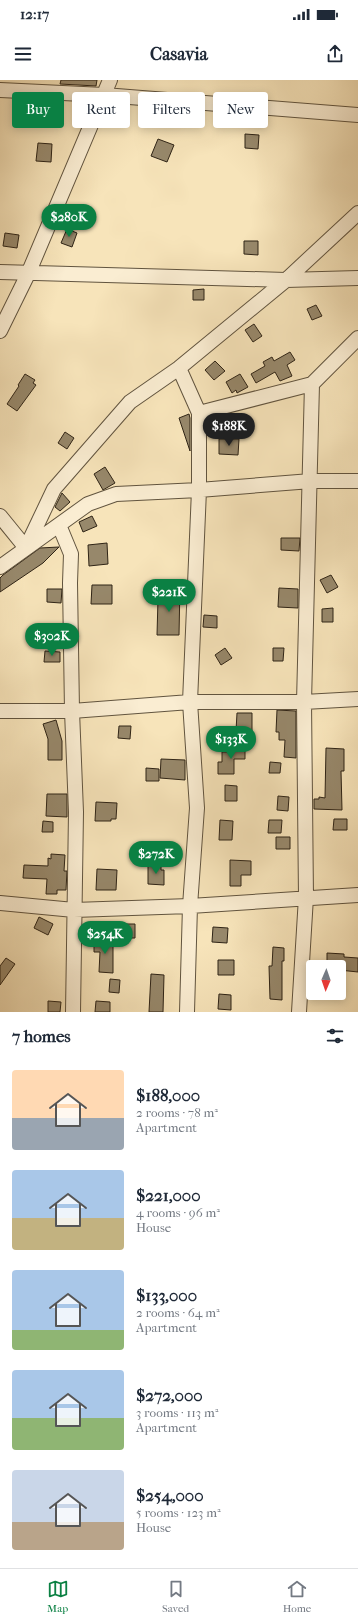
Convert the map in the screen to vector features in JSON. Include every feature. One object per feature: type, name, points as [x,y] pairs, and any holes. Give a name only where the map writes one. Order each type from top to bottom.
[{"type":"street","points":[[105,92],[110,80]]},
{"type":"street","points":[[0,90],[72,93]]},
{"type":"street","points":[[130,97],[358,115]]},
{"type":"street","points":[[0,331],[28,274],[90,128]]},
{"type":"street","points":[[26,548],[54,489],[130,402],[179,368],[286,280],[358,213]]},
{"type":"street","points":[[0,272],[28,274],[286,280],[358,278]]},
{"type":"street","points":[[199,412],[312,384],[358,338]]},
{"type":"street","points":[[179,368],[199,412],[199,490],[190,702],[198,808],[190,906],[187,1012]]},
{"type":"street","points":[[299,1012],[306,897],[304,702],[312,384]]},
{"type":"street","points":[[0,567],[88,504],[116,494],[199,490],[310,481],[358,481]]},
{"type":"street","points":[[0,516],[26,548]]},
{"type":"street","points":[[59,525],[71,554],[72,711],[76,812],[73,1012]]},
{"type":"street","points":[[0,711],[72,711],[190,702],[304,702],[358,699]]},
{"type":"street","points":[[0,903],[74,910],[190,906],[306,897],[358,895]]},
{"type":"building","points":[[61,80],[97,80],[96,86],[60,84]]},
{"type":"building","points":[[245,134],[259,135],[258,149],[245,148]]},
{"type":"building","points":[[158,139],[174,145],[167,162],[151,156]]},
{"type":"building","points":[[38,143],[52,144],[51,162],[36,161]]},
{"type":"building","points":[[67,229],[77,233],[72,247],[61,243]]},
{"type":"building","points":[[5,233],[19,235],[17,248],[3,246]]},
{"type":"building","points":[[244,241],[258,241],[258,255],[244,254]]},
{"type":"building","points":[[204,289],[204,300],[193,300],[193,290]]},
{"type":"building","points":[[316,305],[322,316],[312,320],[307,309]]},
{"type":"building","points":[[254,324],[262,336],[253,342],[245,330]]},
{"type":"building","points":[[290,352],[295,360],[287,365],[292,376],[280,381],[275,372],[256,383],[251,374],[265,366],[263,362],[272,357],[274,361]]},
{"type":"building","points":[[215,361],[225,371],[214,380],[205,370]]},
{"type":"building","points":[[25,374],[35,380],[33,383],[36,385],[17,411],[7,404]]},
{"type":"building","points":[[240,374],[248,387],[237,393],[236,390],[232,393],[226,382]]},
{"type":"building","points":[[189,414],[190,418],[190,451],[179,418]]},
{"type":"building","points":[[65,432],[74,438],[67,449],[58,443]]},
{"type":"building","points":[[219,439],[239,439],[238,455],[219,454]]},
{"type":"building","points":[[105,467],[115,483],[103,490],[94,474]]},
{"type":"building","points":[[62,493],[70,502],[60,511],[55,507]]},
{"type":"building","points":[[92,516],[97,526],[83,532],[79,522]]},
{"type":"building","points":[[281,538],[300,538],[299,551],[281,550]]},
{"type":"building","points":[[107,543],[108,564],[89,566],[88,545]]},
{"type":"building","points":[[59,547],[43,563],[0,592],[0,578],[3,575],[40,548]]},
{"type":"building","points":[[331,575],[338,587],[327,593],[320,580]]},
{"type":"building","points":[[92,585],[112,585],[112,604],[91,604]]},
{"type":"building","points":[[168,585],[180,585],[179,635],[157,635],[158,599],[167,599]]},
{"type":"building","points":[[279,588],[298,589],[298,608],[278,607]]},
{"type":"building","points":[[47,589],[62,589],[61,603],[47,602]]},
{"type":"building","points":[[333,608],[333,622],[322,622],[322,609]]},
{"type":"building","points":[[204,615],[217,616],[217,628],[203,627]]},
{"type":"building","points":[[225,648],[232,658],[221,665],[215,655]]},
{"type":"building","points":[[273,648],[284,648],[283,661],[273,661]]},
{"type":"building","points":[[45,651],[60,652],[60,662],[44,662]]},
{"type":"building","points":[[277,710],[296,711],[296,758],[284,757],[285,740],[279,740],[279,732],[276,732]]},
{"type":"building","points":[[237,713],[252,713],[252,732],[236,731]]},
{"type":"building","points":[[56,720],[62,741],[62,760],[48,760],[48,739],[43,724]]},
{"type":"building","points":[[119,726],[131,726],[130,739],[118,738]]},
{"type":"building","points":[[229,747],[245,747],[245,759],[234,759],[234,774],[218,774],[218,762],[222,762],[222,752],[229,752]]},
{"type":"building","points":[[326,748],[344,749],[344,771],[341,771],[342,810],[314,809],[314,799],[319,799],[319,797],[325,798]]},
{"type":"building","points":[[161,759],[185,760],[185,780],[160,778]]},
{"type":"building","points":[[270,762],[281,763],[280,773],[269,773]]},
{"type":"building","points":[[146,768],[159,769],[159,781],[146,781]]},
{"type":"building","points":[[225,785],[237,786],[237,801],[225,801]]},
{"type":"building","points":[[47,794],[67,794],[67,817],[46,816]]},
{"type":"building","points":[[278,796],[289,797],[288,811],[277,810]]},
{"type":"building","points":[[96,802],[117,803],[116,819],[111,819],[111,821],[95,821]]},
{"type":"building","points":[[334,819],[347,819],[347,830],[333,830]]},
{"type":"building","points":[[220,820],[233,821],[232,840],[219,840]]},
{"type":"building","points":[[269,820],[282,820],[281,833],[268,833]]},
{"type":"building","points":[[43,821],[53,822],[53,832],[42,832]]},
{"type":"building","points":[[276,837],[290,837],[290,849],[276,849]]},
{"type":"building","points":[[51,854],[65,855],[64,871],[67,871],[66,890],[57,890],[57,894],[46,894],[47,879],[23,878],[24,865],[48,866],[48,858],[51,859]]},
{"type":"building","points":[[230,860],[251,861],[251,875],[241,875],[241,886],[230,886]]},
{"type":"building","points":[[148,864],[161,864],[161,870],[164,870],[164,885],[148,884]]},
{"type":"building","points":[[97,869],[117,870],[116,890],[96,890]]},
{"type":"building","points":[[39,917],[53,924],[48,935],[34,928]]},
{"type":"building","points":[[123,924],[135,924],[135,938],[122,938]]},
{"type":"building","points":[[213,927],[228,928],[227,943],[212,942]]},
{"type":"building","points":[[94,939],[113,940],[113,973],[99,972],[100,952],[94,952]]},
{"type":"building","points":[[273,947],[284,948],[284,961],[282,961],[282,1000],[270,999],[269,966],[272,966]]},
{"type":"building","points":[[327,953],[344,954],[344,957],[358,958],[358,972],[346,971],[346,960],[327,960]]},
{"type":"building","points":[[6,958],[15,964],[0,985],[0,966]]},
{"type":"building","points":[[218,960],[234,960],[234,975],[218,975]]},
{"type":"building","points":[[151,974],[164,975],[163,1012],[149,1012]]},
{"type":"building","points":[[110,979],[120,980],[119,993],[109,992]]},
{"type":"building","points":[[219,994],[231,995],[231,1010],[218,1009]]},
{"type":"building","points":[[48,1001],[61,1002],[60,1012],[48,1012]]},
{"type":"building","points":[[96,1001],[110,1002],[110,1012],[95,1012]]}]
